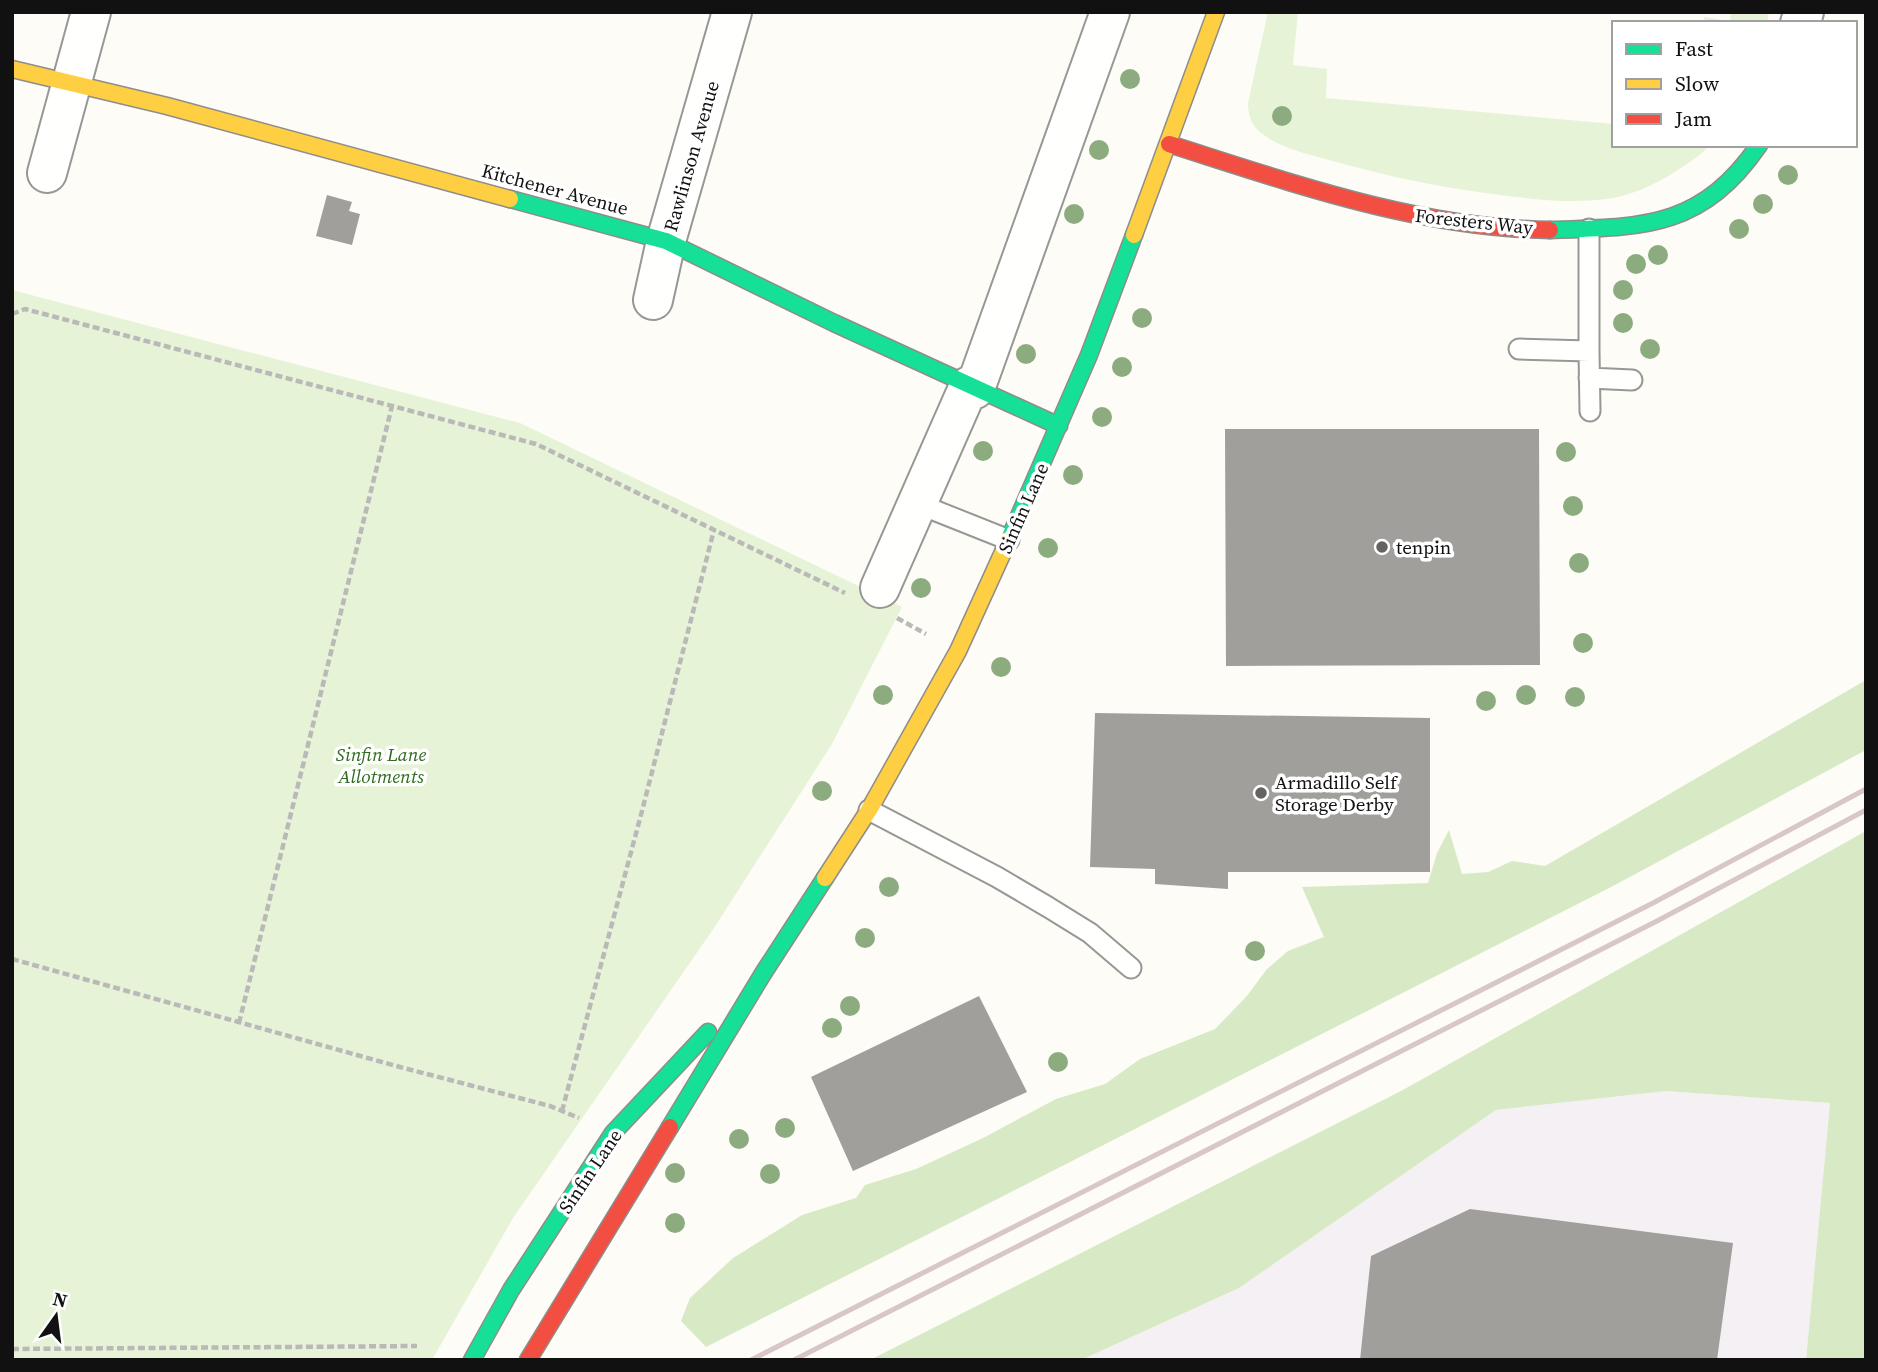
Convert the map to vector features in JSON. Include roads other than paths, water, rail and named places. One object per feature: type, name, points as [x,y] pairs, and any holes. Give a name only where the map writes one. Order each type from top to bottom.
[{"type":"street","points":[[47,173],[91,12]]},
{"type":"street","name":"Rawlinson Avenue","points":[[653,300],[666,241],[732,12]]},
{"type":"street","points":[[871,598],[972,387],[1110,12]]},
{"type":"street","name":"Sinfin Lane","points":[[528,1360],[764,972],[869,810],[958,651],[1059,426],[1169,145],[1216,12]]},
{"type":"street","name":"Kitchener Avenue","points":[[12,69],[246,127],[666,241],[834,323],[1059,426]]},
{"type":"street","name":"Foresters Way","points":[[1169,145],[1328,195],[1389,211],[1466,224],[1519,229],[1589,229],[1637,225],[1690,211],[1720,191],[1751,159],[1758,147]]},
{"type":"street","name":"Sinfin Lane","points":[[472,1360],[511,1290],[613,1133],[764,972]]},
{"type":"lane","points":[[1589,229],[1590,411]]},
{"type":"lane","points":[[1519,349],[1589,351]]},
{"type":"lane","points":[[1589,378],[1632,380]]},
{"type":"lane","points":[[916,503],[1009,540]]},
{"type":"lane","points":[[869,810],[1048,907],[1090,933],[1131,968]]},
{"type":"railway","points":[[751,1360],[1653,903],[1866,789]]},
{"type":"railway","points":[[794,1360],[1657,921],[1866,810]]},
{"type":"place","name":"tenpin","points":[[1382,547]]},
{"type":"place","name":"Armadillo Self Storage Derby","points":[[1261,793]]},
{"type":"park label","name":"Sinfin Lane Allotments","points":[[381,765]]}]
